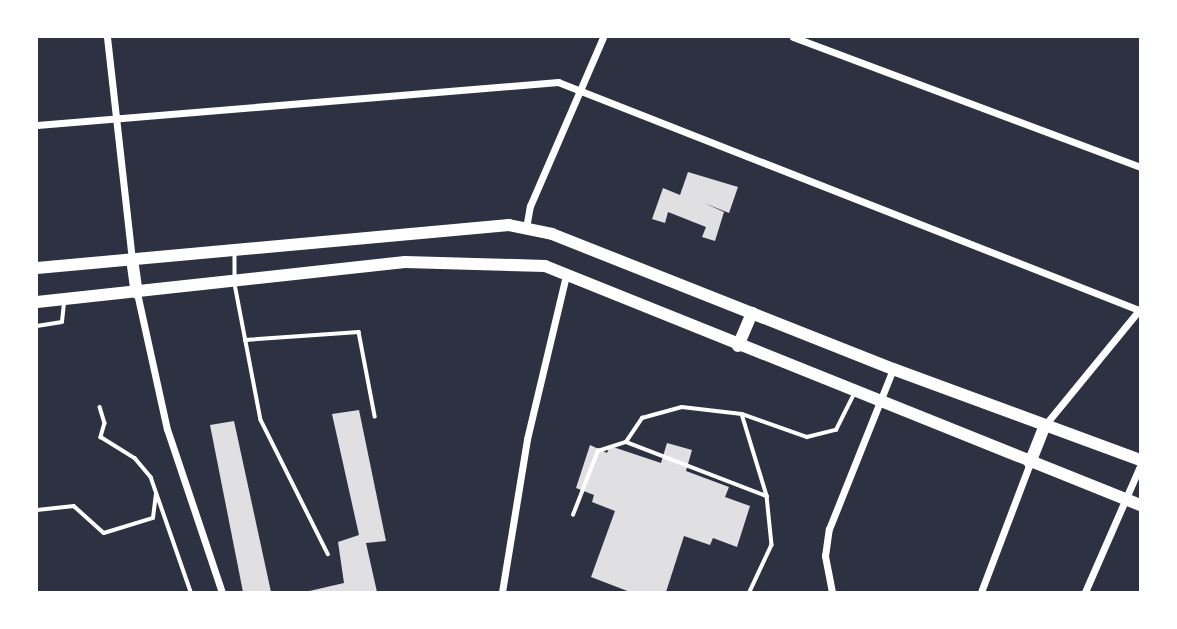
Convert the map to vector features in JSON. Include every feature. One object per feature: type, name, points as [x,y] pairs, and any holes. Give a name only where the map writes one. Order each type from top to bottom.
[{"type":"highway","points":[[37,268],[234,247],[509,225],[552,234],[893,369],[1140,460]]},
{"type":"highway","points":[[132,258],[136,293]]},
{"type":"highway","points":[[37,302],[445,260],[545,266],[878,403],[1140,505]]},
{"type":"highway","points":[[738,346],[752,313]]},
{"type":"highway","points":[[1030,463],[1045,425]]},
{"type":"street","points":[[107,37],[132,258]]},
{"type":"street","points":[[526,228],[530,206],[603,37]]},
{"type":"street","points":[[793,37],[1140,167]]},
{"type":"street","points":[[37,124],[501,84],[558,82],[1140,309],[1045,425]]},
{"type":"street","points":[[502,592],[527,439],[566,275]]},
{"type":"street","points":[[136,293],[167,429],[222,592]]},
{"type":"street","points":[[832,592],[825,556],[829,529],[893,369]]},
{"type":"street","points":[[981,592],[1030,463]]},
{"type":"street","points":[[1085,592],[1140,466]]},
{"type":"lane","points":[[234,247],[235,282],[261,420],[328,554]]},
{"type":"lane","points":[[37,326],[62,322],[64,300]]},
{"type":"lane","points":[[245,340],[359,332],[375,416]]},
{"type":"lane","points":[[626,442],[642,418],[661,410],[714,408],[742,414],[807,436],[836,430],[855,392]]},
{"type":"lane","points":[[742,414],[767,496],[772,545],[750,592]]},
{"type":"lane","points":[[573,515],[598,450],[626,442],[767,496]]},
{"type":"path","points":[[100,407],[105,423],[101,437],[135,458],[156,490],[191,592]]},
{"type":"path","points":[[37,510],[74,506],[104,533],[153,518],[156,490]]},
{"type":"building","points":[[688,172],[738,187],[729,213],[704,203],[724,212],[715,241],[702,237],[706,227],[668,212],[665,223],[652,219],[663,188],[680,195]]},
{"type":"building","points":[[359,410],[386,541],[366,543],[377,592],[305,592],[344,583],[338,542],[359,535],[332,414]]},
{"type":"building","points":[[234,421],[271,592],[243,592],[210,425]]},
{"type":"building","points":[[667,443],[692,450],[686,471],[729,487],[725,497],[750,506],[737,547],[713,538],[710,545],[684,536],[666,592],[630,592],[591,577],[615,511],[592,502],[594,495],[576,488],[590,445],[607,453],[610,446],[661,463]]}]
